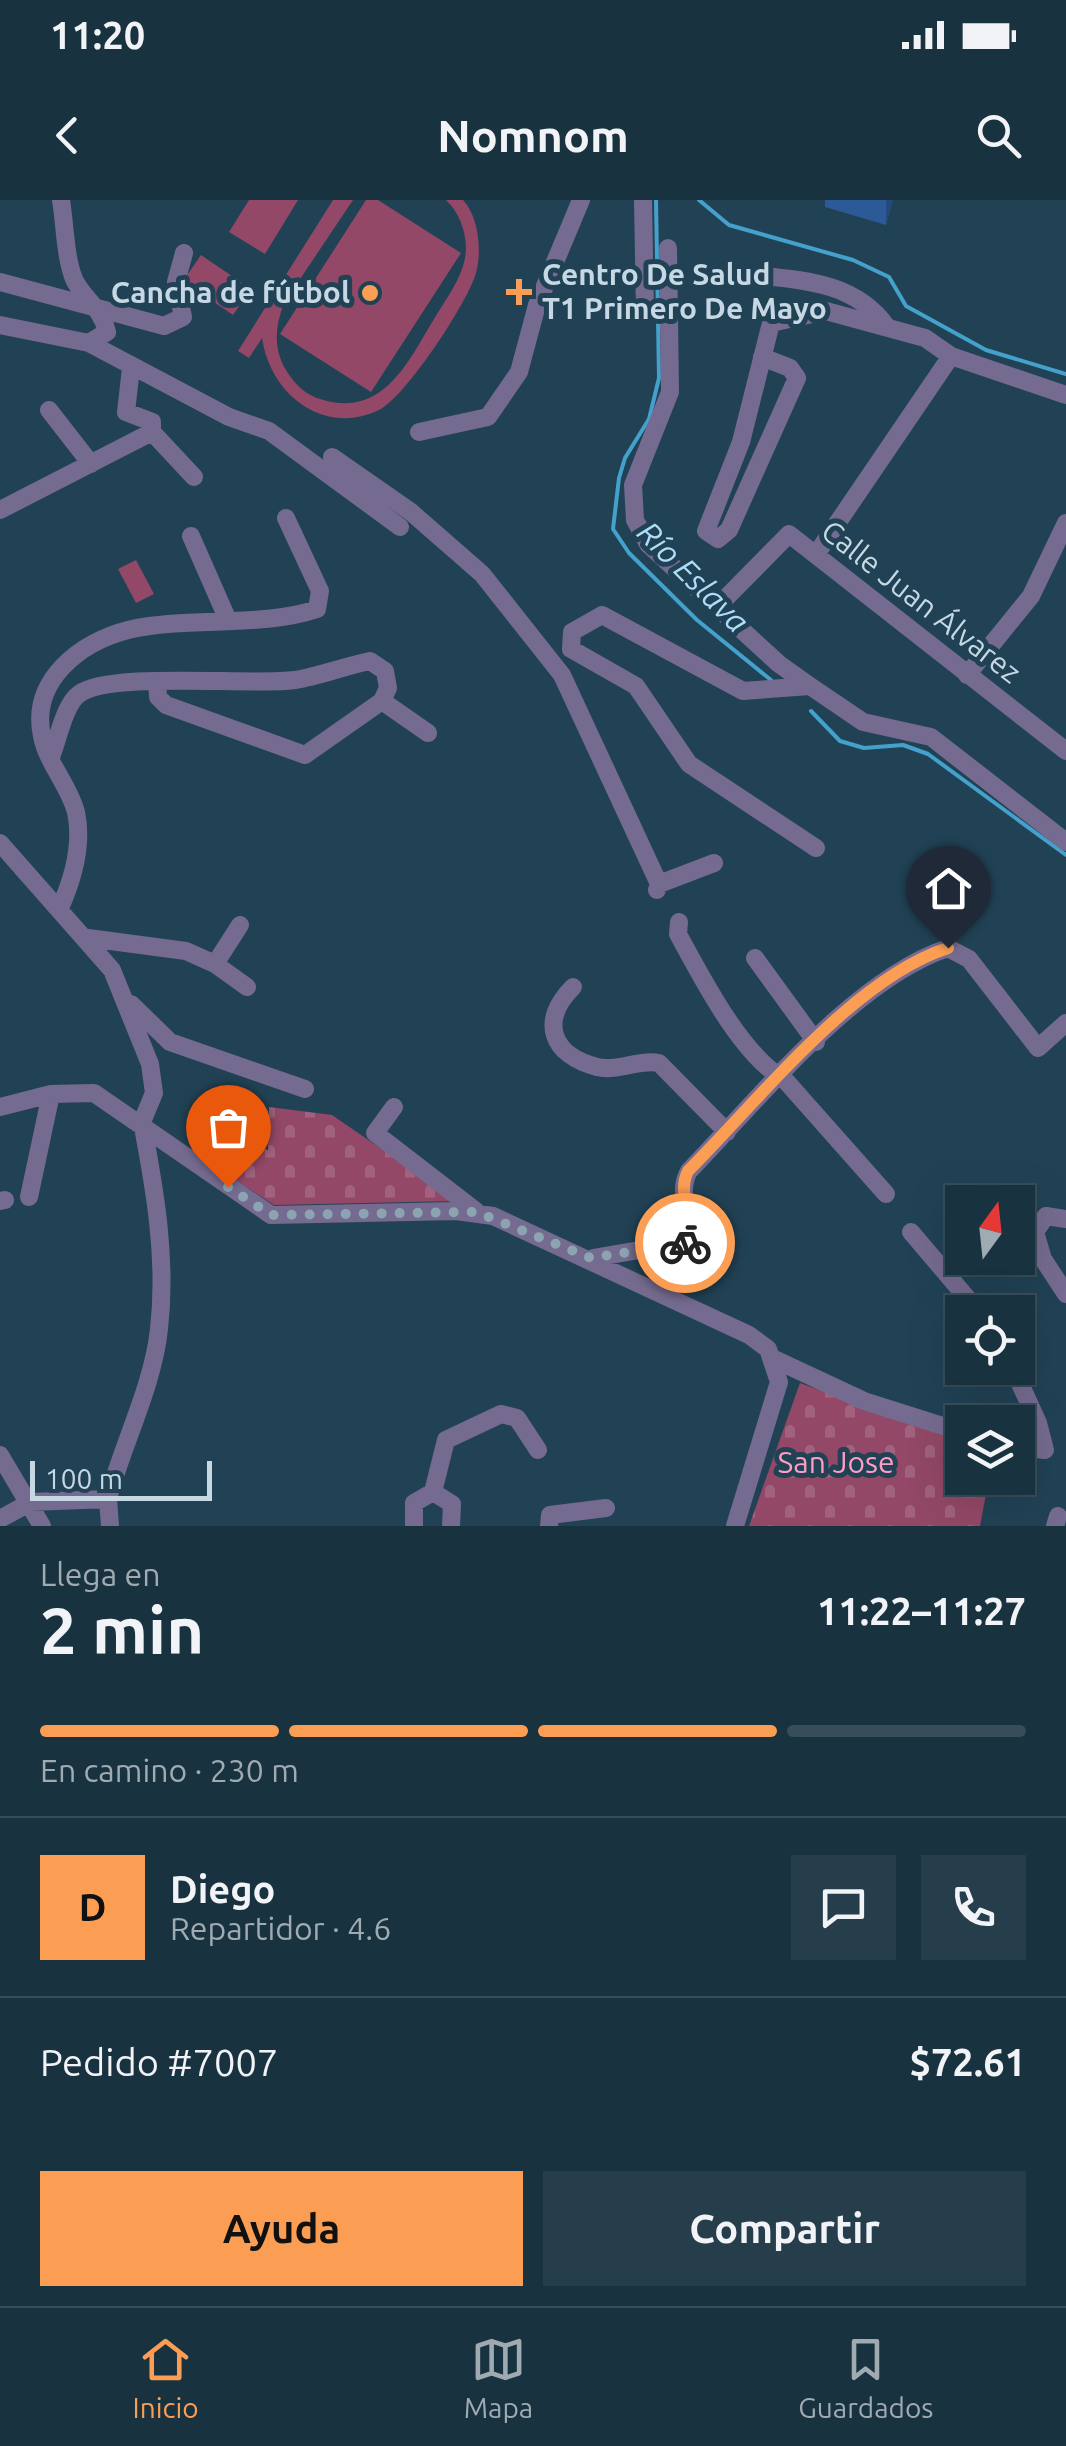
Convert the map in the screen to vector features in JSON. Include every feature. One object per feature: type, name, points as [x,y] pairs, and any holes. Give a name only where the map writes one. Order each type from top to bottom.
[{"type":"street","points":[[61,200],[74,280],[96,306],[107,332],[89,342]]},
{"type":"street","points":[[419,432],[488,417],[520,372],[537,305],[579,200]]},
{"type":"street","points":[[643,200],[645,312]]},
{"type":"street","points":[[668,248],[670,392],[642,454],[633,485],[636,520],[648,544],[810,686],[862,722],[931,737],[1066,842]]},
{"type":"street","points":[[0,282],[164,326],[184,317],[176,282],[184,253]]},
{"type":"street","points":[[742,274],[834,287],[875,310],[886,327]]},
{"type":"street","points":[[762,357],[790,368],[796,378],[728,530],[718,538],[706,532],[741,442],[770,323],[826,311],[925,338],[952,356],[1066,395]]},
{"type":"street","points":[[0,325],[89,342],[131,368],[229,417],[268,431],[400,526]]},
{"type":"street","points":[[817,553],[952,356]]},
{"type":"street","points":[[131,368],[126,412],[152,422],[152,432],[194,477]]},
{"type":"street","points":[[49,410],[91,464]]},
{"type":"street","points":[[0,510],[152,432]]},
{"type":"street","points":[[332,457],[411,512],[482,574],[562,675],[658,887],[714,863]]},
{"type":"street","points":[[60,908],[70,885],[78,831],[76,810],[42,737],[42,714],[52,680],[76,650],[127,630],[317,609],[320,590],[286,518]]},
{"type":"street","points":[[968,675],[1031,596],[1066,523]]},
{"type":"street","name":"Calle Juan Álvarez","points":[[718,607],[789,534],[1066,751]]},
{"type":"street","points":[[192,536],[227,618]]},
{"type":"street","points":[[810,686],[743,691],[602,615],[572,632],[569,641],[571,649],[636,686],[689,764],[816,848]]},
{"type":"street","points":[[51,757],[79,694],[157,682],[294,680],[370,661],[385,671],[388,688],[382,700],[314,752],[298,755],[166,704],[158,697],[157,682]]},
{"type":"street","points":[[382,700],[428,733]]},
{"type":"street","points":[[0,842],[88,938],[112,970],[150,1064],[154,1093],[142,1122],[155,1190],[162,1259],[159,1330],[108,1498],[110,1526]]},
{"type":"street","points":[[679,922],[678,934],[728,1016],[886,1194]]},
{"type":"street","points":[[215,964],[240,925]]},
{"type":"street","points":[[88,938],[186,951],[215,964],[247,986]]},
{"type":"street","points":[[591,1258],[686,1242],[690,1231],[683,1181],[778,1076],[855,1002],[917,958],[948,948],[969,958],[1038,1048],[1066,1023]]},
{"type":"street","points":[[755,958],[816,1042]]},
{"type":"street","points":[[573,988],[552,1014],[550,1027],[560,1045],[595,1067],[659,1063],[727,1132]]},
{"type":"street","points":[[127,1000],[170,1042],[305,1089]]},
{"type":"street","points":[[0,1107],[51,1094],[94,1093],[142,1122],[271,1215],[476,1212]]},
{"type":"street","points":[[29,1198],[51,1094]]},
{"type":"street","points":[[394,1107],[376,1133],[476,1212],[591,1258],[749,1335],[774,1360],[864,1400],[945,1426]]},
{"type":"street","points":[[1066,1219],[1046,1216],[1035,1232],[1043,1259],[1066,1294]]},
{"type":"street","points":[[911,1232],[965,1295]]},
{"type":"street","points":[[735,1526],[776,1396],[779,1382],[774,1360]]},
{"type":"street","points":[[414,1526],[414,1503],[433,1492],[446,1440],[501,1414],[517,1418],[538,1450]]},
{"type":"street","points":[[1035,1416],[1045,1450],[1035,1449]]},
{"type":"street","points":[[0,1455],[42,1526]]},
{"type":"street","points":[[433,1492],[452,1504],[452,1526]]},
{"type":"street","points":[[0,1519],[31,1502],[108,1498]]},
{"type":"street","points":[[550,1526],[550,1515],[606,1508]]},
{"type":"green space","points":[[249,200],[298,200],[265,254],[229,232]]},
{"type":"green space","points":[[333,200],[353,200],[284,303],[277,331],[280,359],[290,376],[306,392],[327,401],[365,400],[393,381],[450,294],[466,249],[461,222],[446,200],[463,200],[473,215],[478,235],[479,255],[471,287],[434,348],[390,402],[358,417],[319,414],[302,405],[276,376],[262,338],[249,358],[238,351]]},
{"type":"green space","name":"Cancha de fútbol","points":[[366,200],[378,200],[461,253],[371,392],[280,334]]},
{"type":"green space","points":[[201,255],[251,289],[233,315],[183,281]]},
{"type":"green space","points":[[136,560],[154,594],[136,603],[118,569]]},
{"type":"green space","points":[[269,1107],[332,1115],[457,1201],[274,1205],[234,1179],[233,1140],[268,1150]]},
{"type":"green space","name":"San Jose","points":[[800,1383],[945,1435],[945,1495],[986,1495],[980,1526],[749,1526]]},
{"type":"waterway","name":"Río Eslava","points":[[656,200],[659,378],[649,419],[625,458],[613,529],[629,553],[697,620],[771,680]]},
{"type":"waterway","points":[[699,200],[729,225],[853,260],[889,277],[906,306],[986,350],[1066,374]]},
{"type":"waterway","name":"Río Eslava","points":[[811,711],[840,741],[864,748],[903,745],[928,754],[1066,855]]},
{"type":"way so far","points":[[228,1187],[271,1215],[476,1212],[591,1258],[685,1243]]},
{"type":"place","name":"Centro De Salud T1 Primero De Mayo","points":[[519,292]]},
{"type":"place","name":"Cancha de fútbol","points":[[370,293]]},
{"type":"route","points":[[685,1243],[690,1231],[683,1181],[688,1171],[855,1002],[917,958],[948,948]]}]
